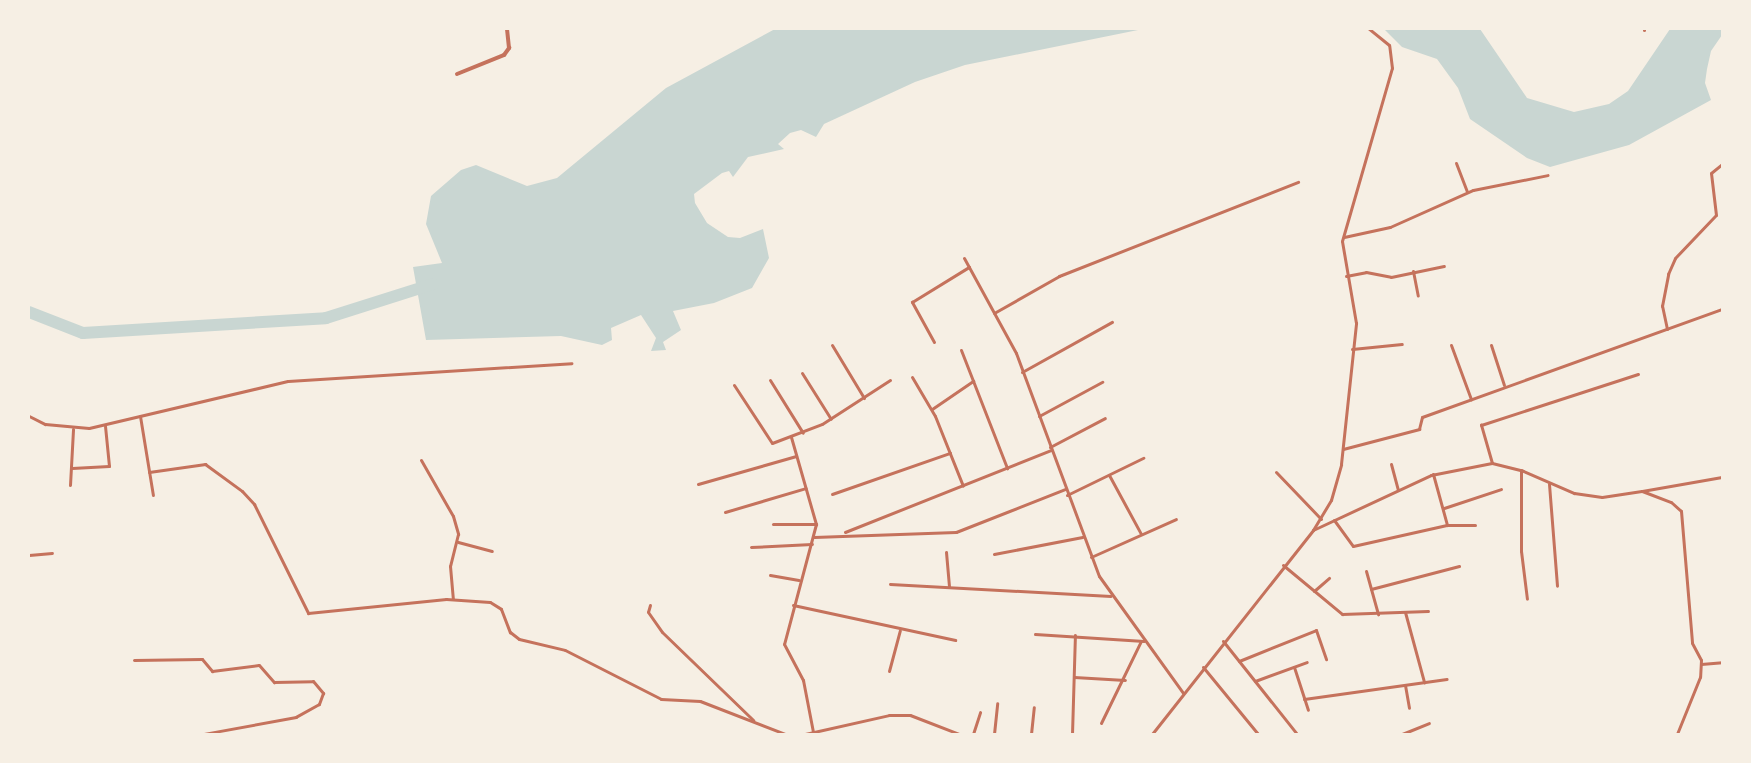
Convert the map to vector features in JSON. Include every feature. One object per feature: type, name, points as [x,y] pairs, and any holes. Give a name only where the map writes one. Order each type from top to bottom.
[{"type":"street","points":[[456,74],[504,55],[509,48],[508,29]]},
{"type":"street","points":[[1152,734],[1223,641],[1313,530],[1331,500],[1343,449],[1356,322],[1346,276],[1343,237],[1392,68],[1389,45],[1369,29]]},
{"type":"street","points":[[1456,163],[1467,191]]},
{"type":"street","points":[[1667,329],[1662,306],[1668,274],[1675,258],[1716,215],[1711,173],[1722,164]]},
{"type":"street","points":[[1343,237],[1390,227],[1467,191],[1548,175]]},
{"type":"street","points":[[994,313],[1059,276],[1298,182]]},
{"type":"street","points":[[964,258],[994,313],[1022,372],[1091,557],[1111,596],[1183,693]]},
{"type":"street","points":[[1346,276],[1366,272],[1390,277],[1444,266]]},
{"type":"street","points":[[934,342],[912,302],[969,267]]},
{"type":"street","points":[[1414,271],[1418,296]]},
{"type":"street","points":[[1343,449],[1419,429],[1422,417],[1722,309]]},
{"type":"street","points":[[1022,372],[1112,322]]},
{"type":"street","points":[[1352,349],[1402,344]]},
{"type":"street","points":[[832,345],[864,398]]},
{"type":"street","points":[[1451,345],[1471,399]]},
{"type":"street","points":[[1492,346],[1504,386]]},
{"type":"street","points":[[961,350],[1007,468]]},
{"type":"street","points":[[29,416],[72,429],[105,426],[288,381],[571,364]]},
{"type":"street","points":[[802,373],[831,419]]},
{"type":"street","points":[[1492,463],[1481,425],[1638,374]]},
{"type":"street","points":[[912,377],[932,409],[963,486]]},
{"type":"street","points":[[770,380],[803,433]]},
{"type":"street","points":[[734,385],[772,443],[803,433],[831,419],[890,380]]},
{"type":"street","points":[[932,409],[973,381]]},
{"type":"street","points":[[1039,416],[1102,382]]},
{"type":"street","points":[[140,416],[153,495]]},
{"type":"street","points":[[814,537],[843,532],[963,486],[1051,449],[1105,418]]},
{"type":"street","points":[[72,468],[109,466],[105,426]]},
{"type":"street","points":[[70,485],[72,429]]},
{"type":"street","points":[[791,437],[816,524],[812,544],[799,580],[784,644],[803,680],[813,732]]},
{"type":"street","points":[[832,494],[950,453]]},
{"type":"street","points":[[698,484],[796,456]]},
{"type":"street","points":[[1067,495],[1143,458]]},
{"type":"street","points":[[421,460],[454,516],[458,542],[450,566],[453,599]]},
{"type":"street","points":[[1313,530],[1434,474],[1492,463],[1521,470],[1549,484],[1602,497],[1722,476]]},
{"type":"street","points":[[149,472],[205,464],[242,491],[254,504],[308,613],[357,605],[453,599],[498,606],[513,637],[565,650],[661,699],[700,701],[785,734]]},
{"type":"street","points":[[1391,464],[1398,490]]},
{"type":"street","points":[[1521,470],[1521,551],[1527,599]]},
{"type":"street","points":[[1276,472],[1321,519]]},
{"type":"street","points":[[1110,474],[1141,534]]},
{"type":"street","points":[[1434,474],[1447,525]]},
{"type":"street","points":[[1549,484],[1556,586]]},
{"type":"street","points":[[725,512],[806,488]]},
{"type":"street","points":[[1444,508],[1501,488]]},
{"type":"street","points":[[843,532],[862,538],[956,532],[1065,490]]},
{"type":"street","points":[[1642,491],[1681,511],[1692,643],[1701,664],[1677,734]]},
{"type":"street","points":[[1091,557],[1176,519]]},
{"type":"street","points":[[1334,520],[1353,546],[1447,525],[1475,525]]},
{"type":"street","points":[[774,524],[816,524]]},
{"type":"street","points":[[994,554],[1082,536]]},
{"type":"street","points":[[458,542],[492,551]]},
{"type":"street","points":[[751,547],[812,544]]},
{"type":"street","points":[[946,552],[949,587]]},
{"type":"street","points":[[29,555],[52,553]]},
{"type":"street","points":[[1283,565],[1342,614],[1428,611]]},
{"type":"street","points":[[1371,589],[1459,566]]},
{"type":"street","points":[[1366,571],[1378,614]]},
{"type":"street","points":[[770,575],[799,580]]},
{"type":"street","points":[[1314,592],[1329,578]]},
{"type":"street","points":[[890,584],[1111,596]]},
{"type":"street","points":[[650,605],[648,612],[662,632],[753,721]]},
{"type":"street","points":[[793,605],[900,630],[955,640]]},
{"type":"street","points":[[1405,612],[1424,682]]},
{"type":"street","points":[[889,671],[900,630]]},
{"type":"street","points":[[1239,661],[1316,630],[1326,659]]},
{"type":"street","points":[[1035,634],[1075,635],[1143,641]]},
{"type":"street","points":[[1072,734],[1075,635]]},
{"type":"street","points":[[1101,723],[1125,680],[1143,641]]},
{"type":"street","points":[[1223,641],[1297,734]]},
{"type":"street","points":[[134,660],[202,659],[212,671],[259,665],[274,682],[313,681],[323,693],[320,704],[296,717],[203,734]]},
{"type":"street","points":[[1255,680],[1308,662]]},
{"type":"street","points":[[1701,664],[1722,662]]},
{"type":"street","points":[[1203,667],[1258,734]]},
{"type":"street","points":[[1294,667],[1308,710]]},
{"type":"street","points":[[1074,677],[1125,680]]},
{"type":"street","points":[[1304,699],[1447,679]]},
{"type":"street","points":[[1405,685],[1409,708]]},
{"type":"street","points":[[994,734],[997,704]]},
{"type":"street","points":[[1031,734],[1034,707]]},
{"type":"street","points":[[973,734],[980,712]]},
{"type":"street","points":[[807,734],[889,714],[910,715],[959,734]]},
{"type":"street","points":[[1402,734],[1429,723]]},
{"type":"shaded area","points":[[775,29],[1143,29],[965,65],[915,82],[824,124],[816,137],[801,130],[790,133],[778,144],[784,149],[748,157],[733,177],[729,171],[722,173],[694,194],[695,203],[707,223],[728,237],[740,238],[763,229],[769,258],[752,288],[714,303],[673,311],[681,330],[663,342],[666,350],[651,351],[656,338],[641,315],[611,328],[612,340],[602,345],[561,336],[426,340],[413,267],[442,263],[426,224],[431,196],[461,170],[476,165],[527,186],[557,178],[666,88]]},
{"type":"shaded area","points":[[1384,29],[1480,29],[1527,98],[1574,112],[1609,104],[1628,91],[1670,29],[1722,29],[1722,35],[1711,51],[1707,69],[1705,83],[1711,100],[1629,145],[1550,167],[1527,158],[1470,119],[1458,88],[1437,59],[1402,47]]},
{"type":"waterway","points":[[29,312],[83,333],[326,318],[433,284]]}]
